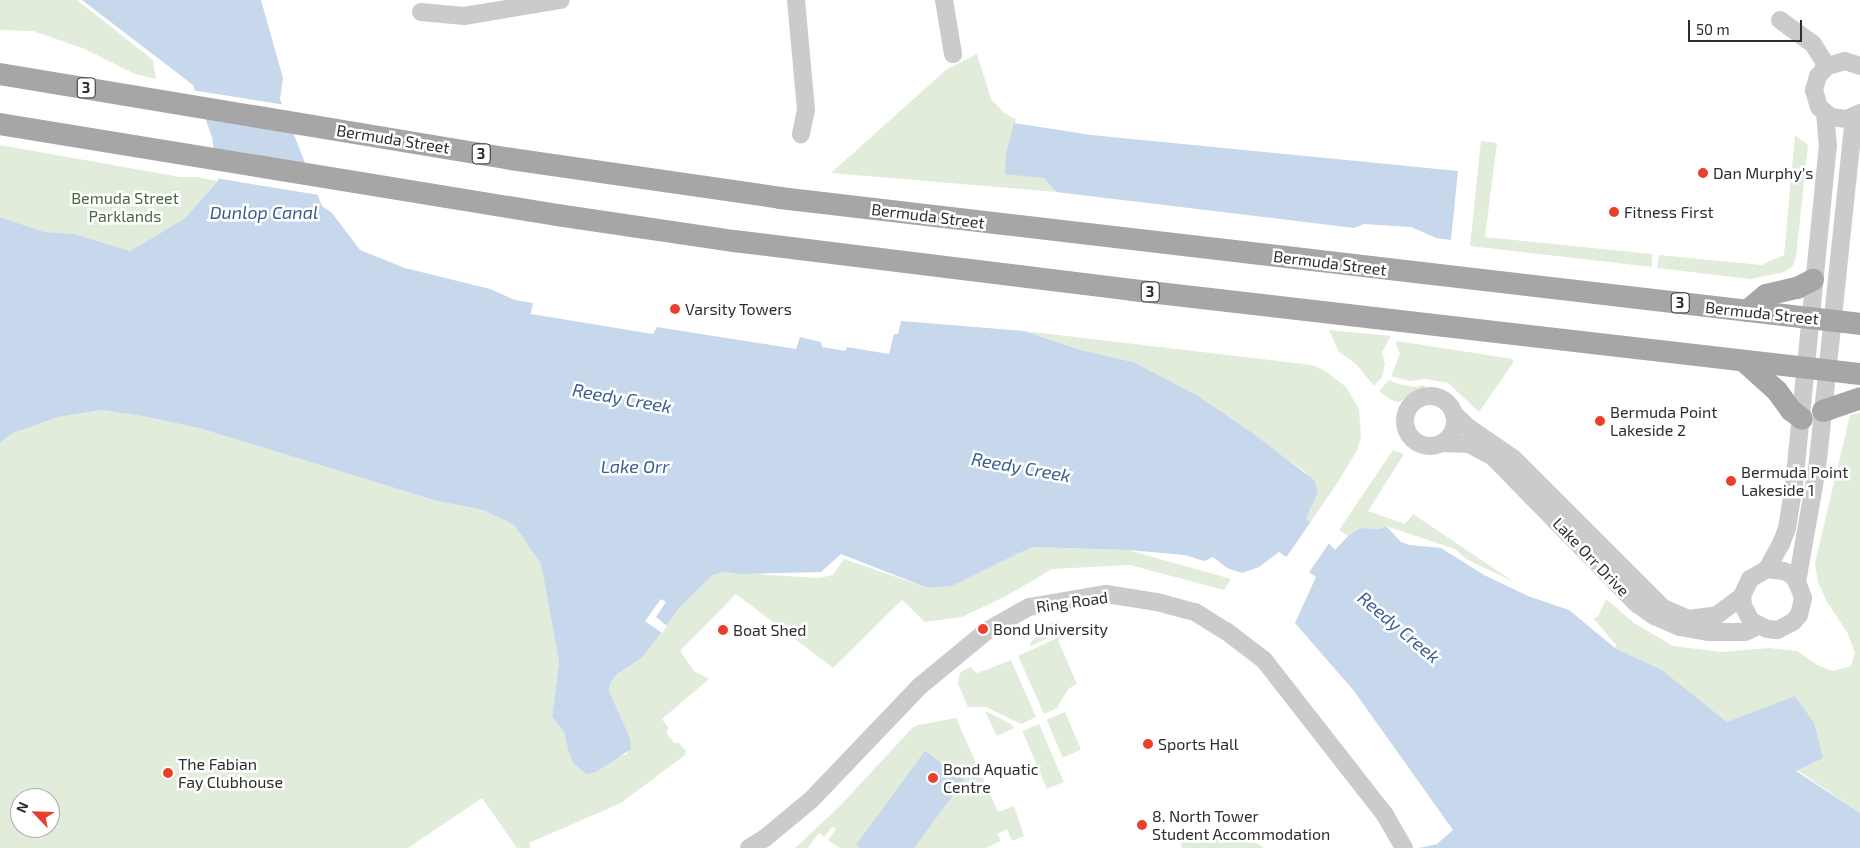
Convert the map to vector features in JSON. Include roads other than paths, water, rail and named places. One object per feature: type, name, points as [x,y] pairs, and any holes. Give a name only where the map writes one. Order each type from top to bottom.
[{"type":"main road","name":"Bermuda Street","points":[[0,74],[511,159],[780,198],[1860,324]]},
{"type":"main road","name":"3","points":[[0,124],[557,216],[754,244],[940,268],[1860,374]]},
{"type":"main road","points":[[1747,311],[1766,296],[1797,288],[1813,280]]},
{"type":"main road","points":[[1744,362],[1782,396],[1791,410],[1802,420]]},
{"type":"main road","points":[[1823,411],[1860,398]]},
{"type":"street","points":[[421,12],[464,16],[561,0]]},
{"type":"street","points":[[796,0],[806,110],[801,134]]},
{"type":"street","points":[[944,0],[953,54]]},
{"type":"street","points":[[1780,20],[1813,44],[1827,66]]},
{"type":"street","points":[[1825,113],[1828,147],[1810,318],[1817,370],[1823,411],[1812,507],[1802,549],[1798,582],[1803,598],[1799,615],[1793,622],[1777,630],[1758,626],[1746,613],[1742,596],[1750,578],[1767,569],[1781,544],[1787,528],[1802,420],[1817,370],[1833,321],[1857,115],[1839,119],[1825,113],[1819,107],[1814,90],[1818,76],[1827,66],[1845,61],[1860,66]]},
{"type":"street","points":[[1429,396],[1445,401],[1454,414],[1453,430],[1442,443],[1427,446],[1413,439],[1406,427],[1406,414],[1414,402],[1429,396]]},
{"type":"street","name":"Lake Orr Drive","points":[[1454,414],[1477,433],[1514,458],[1663,608],[1689,619],[1710,617],[1725,612],[1742,596]]},
{"type":"street","name":"Lake Orr Drive","points":[[1442,443],[1469,444],[1493,457],[1637,604],[1654,616],[1680,628],[1709,632],[1745,632],[1758,626]]},
{"type":"street","points":[[1767,569],[1784,571],[1798,582]]},
{"type":"street","name":"Ring Road","points":[[749,848],[765,838],[811,800],[920,686],[988,630],[1029,608],[1106,594],[1157,602],[1195,612],[1258,654],[1273,669],[1380,808],[1404,848]]},
{"type":"water","name":"Lake Orr","points":[[82,0],[261,0],[283,78],[280,99],[322,206],[332,213],[360,250],[405,268],[490,289],[515,300],[533,303],[531,314],[653,334],[657,327],[796,349],[800,337],[821,342],[822,347],[845,351],[847,347],[889,354],[894,334],[898,334],[901,321],[1024,331],[1081,350],[1133,362],[1195,394],[1255,435],[1314,480],[1318,492],[1306,518],[1335,550],[1348,536],[1360,528],[1380,529],[1386,526],[1401,542],[1410,545],[1441,548],[1484,575],[1528,596],[1569,610],[1615,648],[1662,670],[1727,722],[1795,696],[1814,723],[1823,758],[1796,771],[1860,813],[1860,848],[1419,848],[1437,844],[1453,830],[1354,691],[1295,623],[1316,577],[1279,552],[1259,567],[1242,573],[1227,568],[1213,557],[1204,561],[1185,555],[1128,550],[1032,547],[952,586],[928,588],[841,554],[821,572],[740,574],[724,572],[713,575],[681,606],[643,657],[616,675],[610,684],[609,691],[630,738],[631,749],[596,772],[587,774],[573,763],[564,732],[552,717],[559,662],[541,564],[514,525],[483,510],[437,501],[199,428],[142,416],[102,410],[58,417],[11,434],[0,443],[0,217],[45,232],[75,234],[130,251],[184,219],[218,181],[212,137],[193,85]]},
{"type":"water","points":[[1014,123],[1091,135],[1458,171],[1451,240],[1436,238],[1411,227],[1364,224],[1354,228],[1056,192],[1044,178],[1005,174],[1006,153]]},
{"type":"water","points":[[925,751],[964,780],[914,848],[860,848],[856,845]]},
{"type":"place","name":"Dan Murphy's","points":[[1703,173]]},
{"type":"place","name":"Fitness First","points":[[1614,212]]},
{"type":"place","name":"Varsity Towers","points":[[675,309]]},
{"type":"place","name":"Bermuda Point Lakeside 2","points":[[1600,421]]},
{"type":"place","name":"Bermuda Point Lakeside 1","points":[[1731,481]]},
{"type":"place","name":"Bond University","points":[[983,629]]},
{"type":"place","name":"Boat Shed","points":[[723,630]]},
{"type":"place","name":"Sports Hall","points":[[1148,744]]},
{"type":"place","name":"The Fabian Fay Clubhouse","points":[[168,773]]},
{"type":"place","name":"Bond Aquatic Centre","points":[[933,778]]},
{"type":"place","name":"8. North Tower Student Accommodation","points":[[1142,825]]},
{"type":"park label","name":"Bemuda Street Parklands","points":[[125,207]]},
{"type":"water label","name":"Dunlop Canal","points":[[264,212]]},
{"type":"water label","name":"Reedy Creek","points":[[622,398]]},
{"type":"water label","name":"Reedy Creek","points":[[1021,467]]},
{"type":"water label","name":"Reedy Creek","points":[[1399,627]]}]
